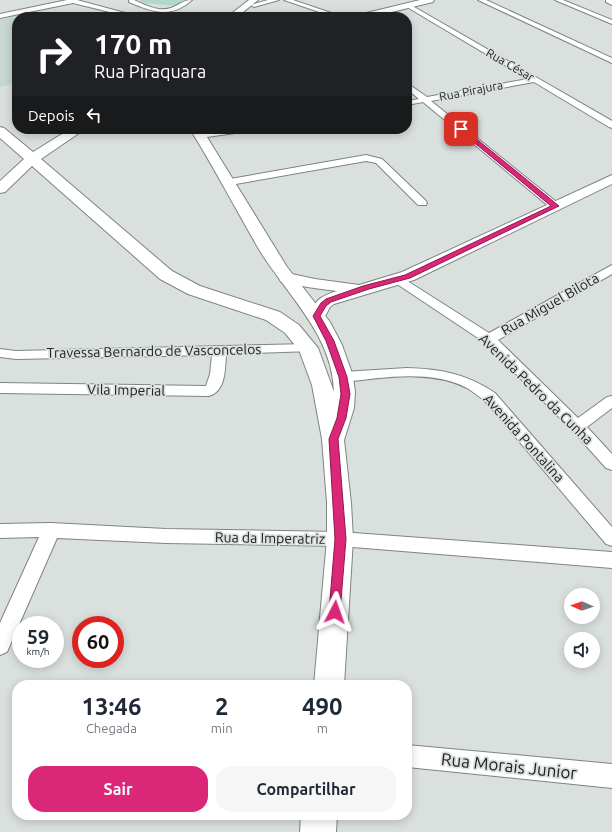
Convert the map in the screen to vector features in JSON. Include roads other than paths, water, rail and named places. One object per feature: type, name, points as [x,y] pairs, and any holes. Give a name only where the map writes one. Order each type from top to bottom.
[{"type":"main road","points":[[383,12],[430,0]]},
{"type":"main road","points":[[239,12],[256,2]]},
{"type":"main road","points":[[245,12],[256,2]]},
{"type":"main road","points":[[0,131],[33,158],[166,275],[194,290],[265,313],[282,322],[304,342],[322,385],[333,439],[340,539],[329,680]]},
{"type":"main road","points":[[0,189],[15,173],[33,158],[71,134]]},
{"type":"main road","points":[[199,134],[230,182],[259,235],[287,278],[318,319],[330,341],[343,377],[345,394],[344,405],[333,439]]},
{"type":"main road","points":[[15,173],[30,169],[46,170]]},
{"type":"main road","points":[[318,319],[323,304],[328,300],[397,280],[418,272],[612,179]]},
{"type":"main road","points":[[287,278],[342,288],[366,288]]},
{"type":"main road","points":[[318,832],[319,820]]},
{"type":"street","points":[[20,12],[72,0],[118,12]]},
{"type":"street","points":[[124,3],[132,1],[153,10],[166,12],[174,10],[190,0]]},
{"type":"street","points":[[256,2],[276,0]]},
{"type":"street","points":[[287,0],[324,12]]},
{"type":"street","points":[[480,0],[612,61]]},
{"type":"street","points":[[558,0],[612,22]]},
{"type":"street","points":[[611,0],[608,1],[612,3]]},
{"type":"street","points":[[102,8],[117,5]]},
{"type":"street","name":"Rua César","points":[[409,6],[612,125]]},
{"type":"street","points":[[5,8],[14,12]]},
{"type":"street","points":[[0,16],[12,14]]},
{"type":"street","name":"Rua Pirajura","points":[[412,102],[535,80]]},
{"type":"street","points":[[412,89],[556,206]]},
{"type":"street","points":[[230,182],[366,158],[379,161],[422,203]]},
{"type":"street","name":"Rua Miguel Bilota","points":[[489,339],[612,268]]},
{"type":"street","name":"Avenida Pedro da Cunha","points":[[397,280],[489,339],[577,426],[612,464]]},
{"type":"street","name":"Travessa Bernardo de Vasconcelos","points":[[0,353],[219,351],[304,342]]},
{"type":"street","name":"Vila Imperial","points":[[0,388],[209,391],[215,387],[219,351]]},
{"type":"street","name":"Avenida Pontalina","points":[[343,377],[404,372],[452,377],[471,384],[490,397],[612,539]]},
{"type":"street","points":[[577,426],[612,401]]},
{"type":"street","points":[[0,645],[51,530]]},
{"type":"street","name":"Rua da Imperatriz","points":[[0,531],[51,530],[166,536],[340,539],[612,560]]},
{"type":"street","name":"Rua Morais Junior","points":[[412,756],[612,776]]}]
